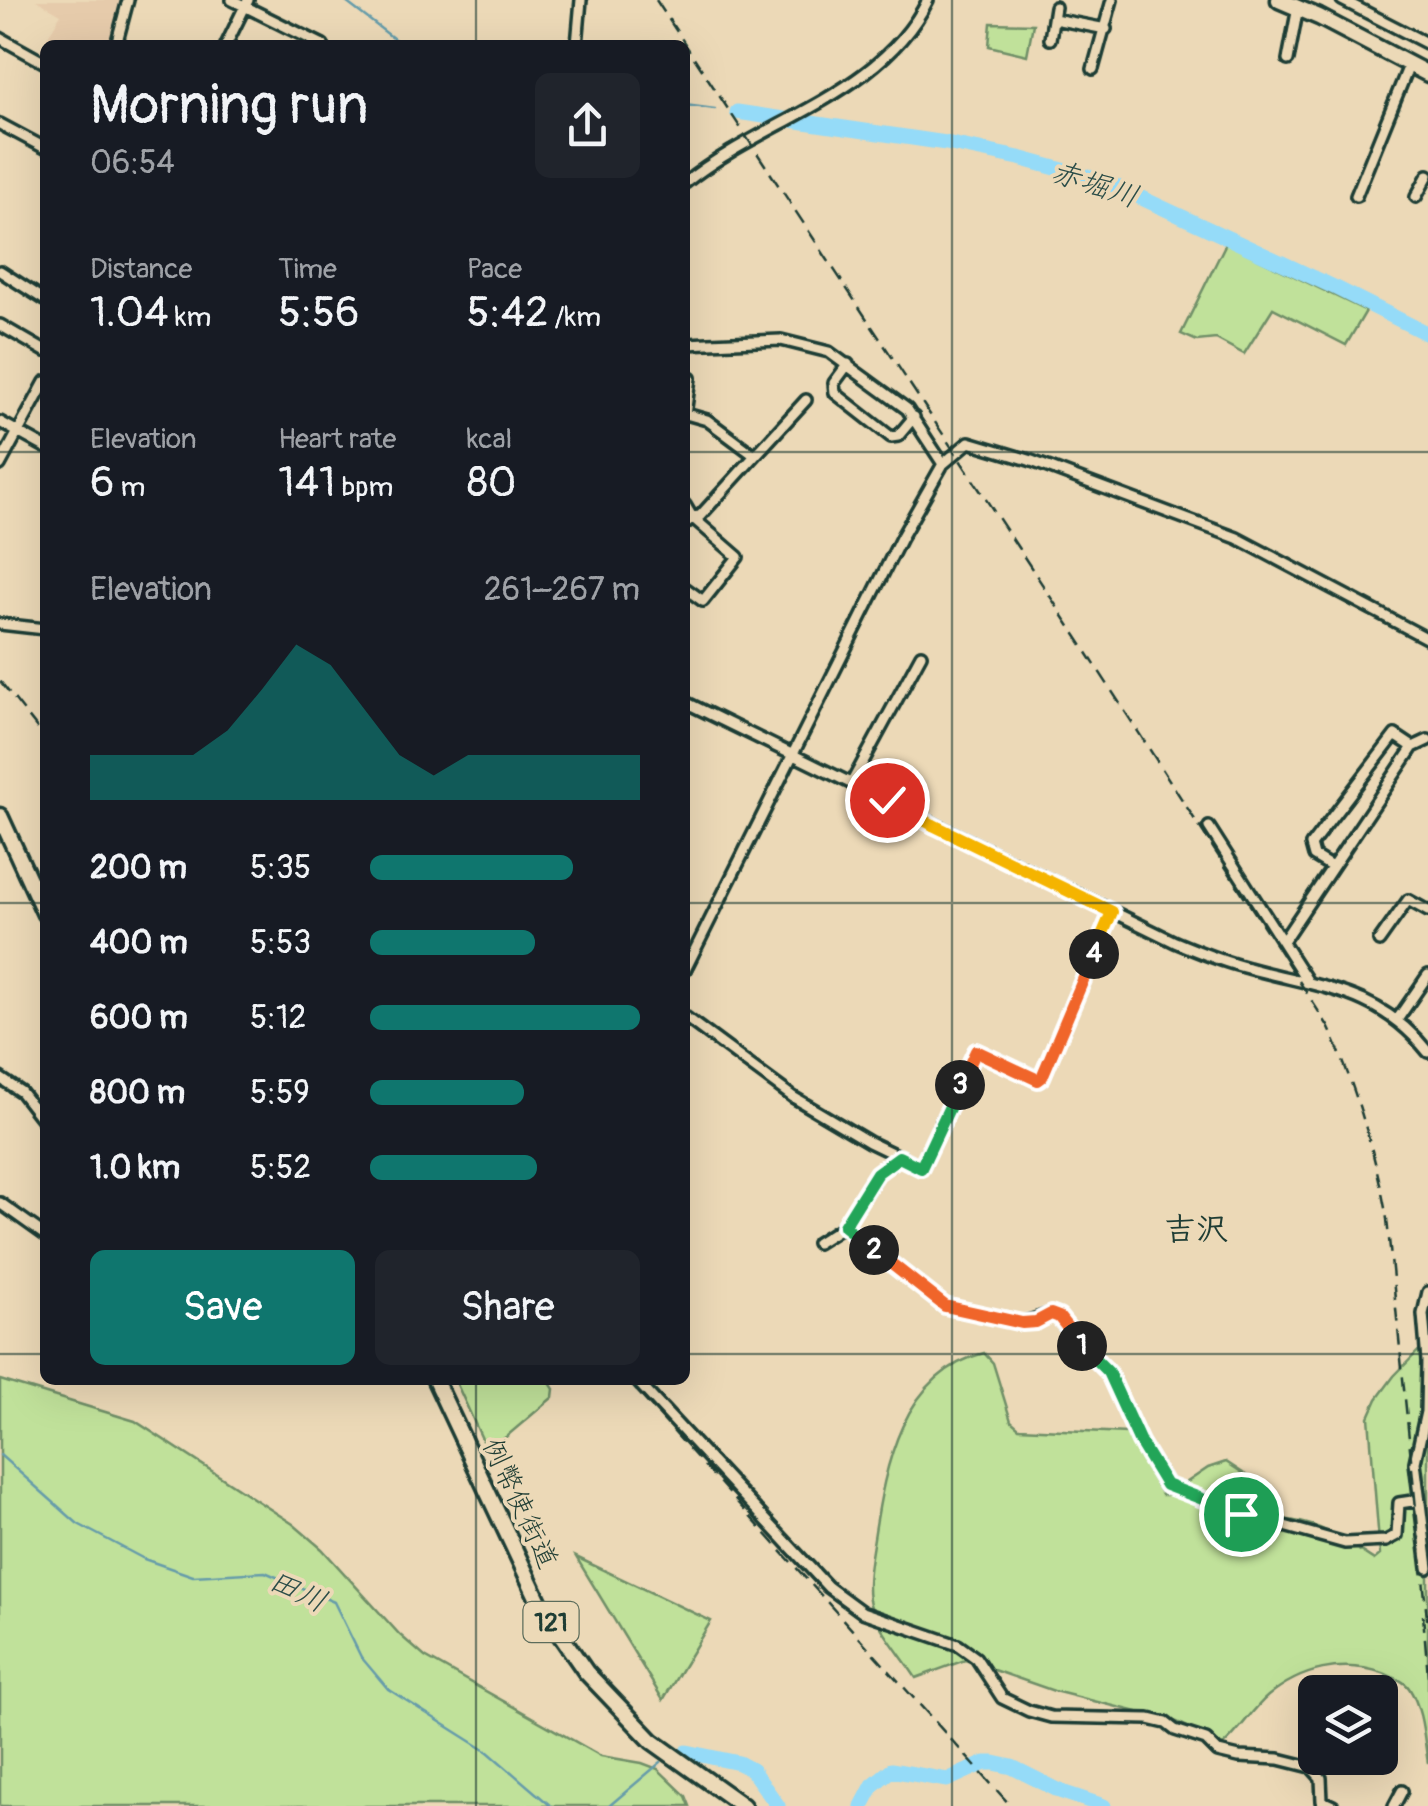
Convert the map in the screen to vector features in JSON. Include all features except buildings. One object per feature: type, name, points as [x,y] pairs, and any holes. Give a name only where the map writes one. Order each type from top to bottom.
[{"type":"highway","points":[[1278,0],[1428,74]]},
{"type":"highway","points":[[0,816],[40,903]]},
{"type":"highway","name":"例幣使街道","points":[[437,1385],[543,1610],[586,1672],[652,1740],[743,1806]]},
{"type":"street","points":[[117,40],[128,0]]},
{"type":"street","points":[[232,0],[247,3],[314,40]]},
{"type":"street","points":[[577,40],[581,0]]},
{"type":"street","points":[[690,179],[882,62],[914,25],[928,0]]},
{"type":"street","points":[[1092,69],[1112,0]]},
{"type":"street","points":[[1342,0],[1428,44]]},
{"type":"street","points":[[228,40],[247,3]]},
{"type":"street","points":[[1050,38],[1054,7]]},
{"type":"street","points":[[1288,60],[1298,7]]},
{"type":"street","points":[[1054,19],[1106,29]]},
{"type":"street","points":[[0,38],[40,60]]},
{"type":"street","points":[[1356,196],[1410,64]]},
{"type":"street","points":[[0,124],[40,145]]},
{"type":"street","points":[[1416,197],[1428,175]]},
{"type":"street","points":[[0,271],[40,297]]},
{"type":"street","points":[[0,325],[40,348]]},
{"type":"street","points":[[690,344],[781,340],[818,347],[897,399],[914,417],[942,464]]},
{"type":"street","points":[[848,364],[834,383],[836,393],[891,437],[898,436],[914,417]]},
{"type":"street","points":[[0,466],[40,391]]},
{"type":"street","points":[[690,520],[700,516],[806,400]]},
{"type":"street","points":[[690,416],[706,420],[754,455]]},
{"type":"street","points":[[0,422],[40,443]]},
{"type":"street","points":[[690,960],[901,538],[942,464],[970,442],[1046,466],[1237,538],[1428,639]]},
{"type":"street","points":[[690,521],[738,557],[703,601],[690,592]]},
{"type":"street","points":[[0,624],[40,628]]},
{"type":"street","points":[[852,782],[920,655]]},
{"type":"street","points":[[690,704],[1112,912],[1214,958],[1367,1000],[1397,1020],[1428,1052]]},
{"type":"street","points":[[1332,867],[1310,849],[1395,735],[1413,747]]},
{"type":"street","points":[[1283,942],[1413,747],[1428,740]]},
{"type":"street","points":[[1344,800],[1366,815]]},
{"type":"street","points":[[1208,827],[1308,982]]},
{"type":"street","points":[[1379,941],[1408,900],[1428,911]]},
{"type":"street","points":[[690,1022],[793,1097],[921,1168],[976,1051],[1038,1080],[1042,1077],[1112,912]]},
{"type":"street","points":[[1397,1020],[1428,975]]},
{"type":"street","points":[[0,1078],[21,1092],[40,1117]]},
{"type":"street","points":[[818,1243],[844,1226],[877,1173],[899,1157]]},
{"type":"street","points":[[0,1203],[40,1232]]},
{"type":"street","points":[[844,1226],[945,1306],[1022,1323],[1036,1322],[1051,1314],[1059,1317],[1108,1372],[1140,1442],[1166,1485],[1241,1514],[1346,1544],[1386,1542],[1397,1535],[1399,1503],[1419,1500]]},
{"type":"street","points":[[1428,1292],[1423,1314],[1428,1361],[1426,1412],[1415,1462],[1428,1568]]},
{"type":"street","points":[[641,1385],[828,1586],[862,1612],[958,1644],[976,1658],[1002,1698],[1051,1717],[1149,1719],[1206,1740],[1218,1752],[1311,1767],[1321,1778],[1322,1802],[1333,1806]]},
{"type":"street","points":[[1394,1806],[1402,1791]]},
{"type":"shaded area","points":[[36,0],[124,0],[113,40],[46,40],[61,14]]},
{"type":"green space","points":[[991,23],[1033,24],[1027,55],[989,46]]},
{"type":"green space","points":[[1226,243],[1366,311],[1346,345],[1273,308],[1244,354],[1216,339],[1197,341],[1181,334]]},
{"type":"green space","points":[[1428,1341],[1428,1763],[1414,1696],[1398,1675],[1337,1667],[1298,1675],[1268,1696],[1214,1751],[1190,1728],[1177,1722],[1054,1691],[965,1660],[916,1678],[875,1616],[869,1600],[869,1573],[892,1453],[916,1402],[956,1364],[984,1353],[993,1363],[1011,1421],[1019,1428],[1127,1433],[1162,1495],[1226,1462],[1252,1479],[1246,1519],[1285,1519],[1314,1526],[1374,1560],[1380,1555],[1369,1417],[1394,1376]]},
{"type":"green space","points":[[0,1380],[135,1421],[293,1524],[425,1657],[601,1756],[658,1769],[686,1796],[690,1806],[0,1806]]},
{"type":"green space","points":[[457,1385],[551,1385],[553,1397],[488,1452]]},
{"type":"green space","points":[[576,1557],[711,1621],[663,1700]]},
{"type":"waterway","name":"赤堀川","points":[[346,2],[395,40]]},
{"type":"waterway","name":"赤堀川","points":[[690,106],[715,109]]},
{"type":"waterway","name":"赤堀川","points":[[737,112],[946,143],[1107,182],[1428,334]]},
{"type":"waterway","name":"田川","points":[[0,1455],[78,1524],[144,1559],[193,1576],[265,1572],[334,1602],[361,1657],[388,1689],[488,1752],[551,1806]]},
{"type":"waterway","name":"田川","points":[[687,1752],[739,1763],[752,1770],[778,1806]]},
{"type":"waterway","name":"田川","points":[[609,1806],[661,1762]]},
{"type":"waterway","name":"田川","points":[[862,1806],[873,1785],[891,1770],[947,1780],[985,1763],[1012,1767],[1062,1792],[1104,1806]]},
{"type":"railway","points":[[656,0],[682,40]]},
{"type":"railway","points":[[690,51],[1077,637],[1328,1026],[1364,1120],[1387,1219],[1428,1628]]},
{"type":"railway","points":[[0,681],[40,732]]},
{"type":"railway","points":[[632,1385],[1011,1806]]},
{"type":"railway","points":[[1423,1615],[1428,1676]]},
{"type":"district","name":"吉沢","points":[[1196,1229]]},
{"type":"route","points":[[887,800],[1112,912],[1042,1077],[1038,1080],[976,1051],[921,1168],[899,1157],[877,1173],[844,1226],[945,1306],[1022,1323],[1036,1322],[1051,1314],[1059,1317],[1108,1372],[1140,1442],[1166,1485],[1241,1514]]}]
